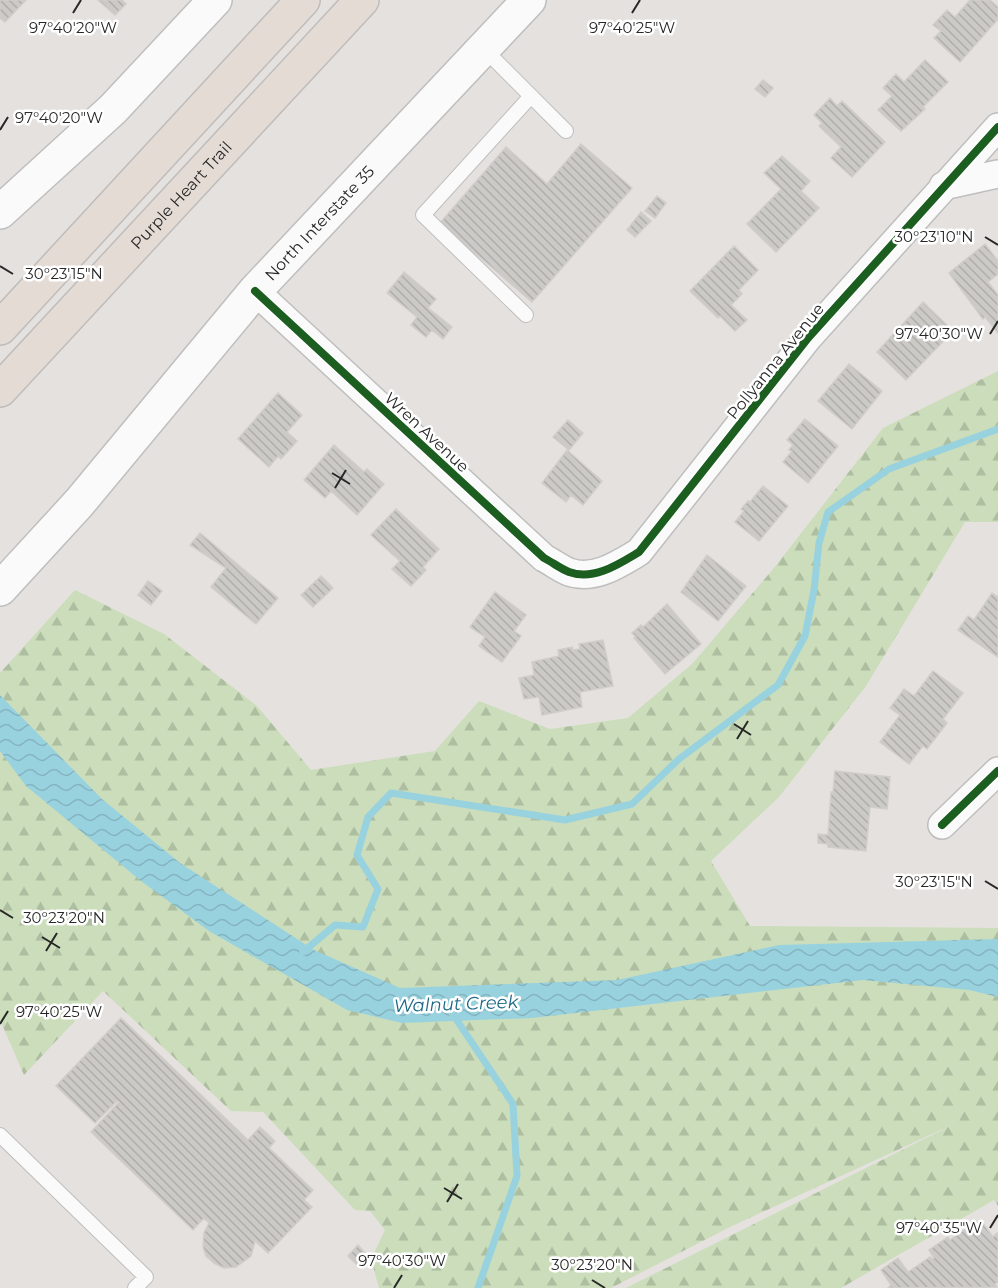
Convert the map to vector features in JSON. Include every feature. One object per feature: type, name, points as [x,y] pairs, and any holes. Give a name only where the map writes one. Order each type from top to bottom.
[{"type":"highway","points":[[0,328],[303,0]]},
{"type":"highway","name":"Purple Heart Trail","points":[[0,390],[363,0]]},
{"type":"main road","points":[[0,212],[113,109],[215,0]]},
{"type":"main road","name":"North Interstate 35","points":[[0,588],[79,503],[255,291],[529,0]]},
{"type":"street","name":"Pollyanna Avenue","points":[[591,574],[614,567],[639,552],[808,339],[998,127]]},
{"type":"street","points":[[943,186],[998,174]]},
{"type":"street","name":"Wren Avenue","points":[[255,291],[544,558],[570,572],[591,574]]},
{"type":"street","points":[[942,825],[998,771]]},
{"type":"lane","points":[[483,48],[566,131]]},
{"type":"lane","points":[[526,315],[423,215],[531,96]]},
{"type":"lane","points":[[0,1135],[146,1277],[135,1288]]},
{"type":"green space","points":[[998,371],[998,522],[965,522],[866,686],[779,797],[711,861],[750,926],[998,928],[998,1206],[994,1200],[841,1288],[626,1288],[956,1123],[730,1227],[611,1288],[379,1288],[371,1259],[385,1230],[370,1211],[355,1210],[263,1112],[231,1111],[103,991],[24,1075],[0,1020],[0,673],[75,590],[164,634],[257,706],[311,770],[435,751],[479,701],[550,729],[628,718],[692,664],[774,568],[883,428]]},
{"type":"water","name":"Walnut Creek","points":[[0,695],[102,799],[180,863],[314,950],[400,988],[617,980],[779,945],[998,939],[998,997],[969,990],[863,980],[532,1018],[402,1023],[347,1010],[209,931],[141,881],[26,786],[0,751]]},
{"type":"building","points":[[0,0],[26,0],[5,22],[0,18]]},
{"type":"building","points":[[98,0],[122,0],[126,4],[115,15]]},
{"type":"building","points":[[970,0],[990,0],[998,7],[998,19],[960,62],[934,38],[941,31],[933,25],[947,10],[955,17]]},
{"type":"building","points":[[925,60],[948,82],[923,107],[925,109],[901,131],[878,110],[892,96],[883,88],[896,74],[904,82]]},
{"type":"building","points":[[763,80],[773,88],[765,97],[755,89]]},
{"type":"building","points":[[830,98],[837,106],[842,101],[885,142],[852,177],[831,158],[841,147],[819,126],[822,123],[814,115]]},
{"type":"building","points":[[581,144],[632,188],[532,302],[440,223],[506,147],[547,184]]},
{"type":"building","points":[[782,156],[810,181],[801,191],[819,208],[776,252],[747,224],[781,189],[764,173]]},
{"type":"building","points":[[657,196],[666,203],[655,218],[645,211]]},
{"type":"building","points":[[641,212],[651,221],[635,237],[627,230]]},
{"type":"building","points":[[985,244],[998,261],[998,274],[988,282],[998,295],[998,333],[985,317],[983,319],[949,273]]},
{"type":"building","points":[[734,246],[758,270],[739,290],[742,294],[731,305],[747,320],[735,331],[690,291]]},
{"type":"building","points":[[404,272],[436,299],[428,308],[452,327],[443,339],[432,330],[426,337],[411,325],[417,317],[387,293]]},
{"type":"building","points":[[923,302],[953,331],[906,380],[877,352]]},
{"type":"building","points":[[849,364],[882,391],[852,429],[818,401]]},
{"type":"building","points":[[278,393],[302,415],[287,432],[297,441],[281,459],[278,456],[269,467],[238,439]]},
{"type":"building","points":[[805,419],[838,446],[808,483],[783,462],[792,451],[789,450],[793,445],[787,440]]},
{"type":"building","points":[[568,420],[583,433],[569,450],[553,437]]},
{"type":"building","points":[[334,445],[364,472],[367,469],[384,484],[357,515],[331,491],[325,498],[304,480]]},
{"type":"building","points":[[567,450],[602,481],[583,505],[571,495],[566,502],[542,483]]},
{"type":"building","points":[[763,486],[788,506],[759,541],[735,522],[744,511],[741,509]]},
{"type":"building","points":[[396,509],[439,549],[423,567],[426,570],[411,586],[392,569],[400,561],[371,535]]},
{"type":"building","points":[[200,533],[278,598],[256,624],[211,587],[226,568],[190,545]]},
{"type":"building","points":[[707,555],[746,586],[718,621],[681,592]]},
{"type":"building","points":[[321,576],[333,588],[313,607],[301,595]]},
{"type":"building","points":[[148,581],[162,591],[151,605],[138,595]]},
{"type":"building","points":[[495,592],[526,615],[514,631],[521,636],[502,662],[479,646],[485,637],[470,627]]},
{"type":"building","points":[[992,593],[998,597],[998,657],[958,630],[968,616],[974,620]]},
{"type":"building","points":[[667,604],[701,644],[665,674],[632,633],[641,625],[643,627]]},
{"type":"building","points":[[603,640],[613,686],[580,692],[582,707],[542,715],[539,697],[524,699],[519,678],[534,675],[532,662],[559,656],[558,650],[572,647],[573,650],[580,649],[579,644]]},
{"type":"building","points":[[933,671],[963,693],[943,719],[947,723],[927,749],[923,746],[909,764],[880,742],[900,715],[890,708],[904,689],[914,696]]},
{"type":"building","points":[[835,771],[890,777],[887,809],[870,807],[866,851],[828,847],[828,844],[818,843],[818,834],[828,835]]},
{"type":"building","points":[[121,1018],[248,1140],[260,1127],[275,1141],[269,1148],[313,1190],[304,1200],[312,1207],[268,1253],[255,1241],[251,1256],[236,1267],[224,1268],[214,1263],[206,1256],[203,1247],[204,1233],[209,1223],[204,1218],[193,1230],[91,1132],[119,1102],[117,1101],[95,1123],[56,1086]]},
{"type":"building","points":[[976,1221],[979,1224],[982,1222],[993,1237],[997,1233],[998,1235],[998,1282],[995,1284],[997,1287],[888,1288],[891,1285],[881,1270],[898,1258],[908,1272],[930,1257],[934,1258],[929,1250],[948,1237],[950,1240]]},
{"type":"building","points":[[358,1245],[366,1254],[356,1264],[348,1256]]},
{"type":"waterway","points":[[303,952],[335,925],[363,927],[378,889],[357,855],[368,817],[391,793],[565,820],[632,804],[679,759],[778,685],[805,636],[814,590],[819,543],[828,512],[889,469],[998,429]]},
{"type":"waterway","name":"Walnut Creek","points":[[452,1013],[513,1104],[517,1176],[478,1288]]},
{"type":"cycle path","points":[[255,291],[544,558],[569,572],[597,573],[639,552],[808,338],[998,127]]},
{"type":"cycle path","points":[[942,825],[998,771]]}]
